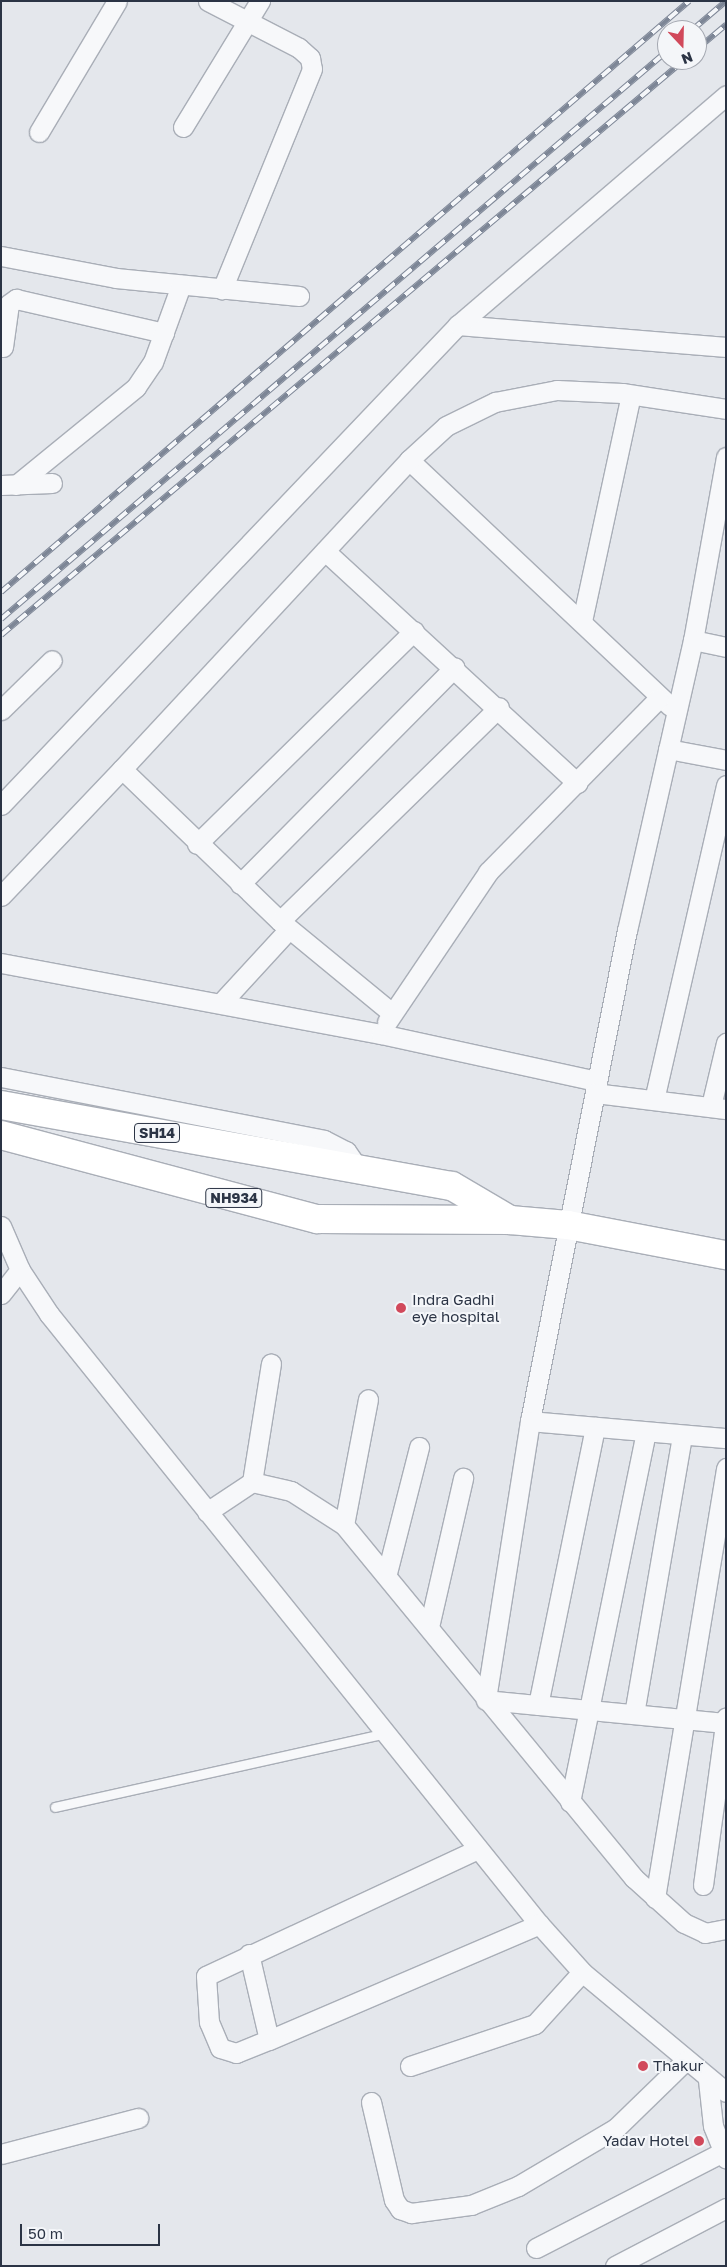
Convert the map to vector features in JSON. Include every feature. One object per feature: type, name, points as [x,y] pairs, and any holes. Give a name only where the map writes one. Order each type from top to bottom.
[{"type":"main road","name":"SH14","points":[[1,1105],[452,1186],[510,1220]]},
{"type":"main road","name":"NH934","points":[[1,1135],[317,1219],[510,1220],[568,1225],[726,1255]]},
{"type":"street","points":[[38,132],[117,1]]},
{"type":"street","points":[[208,1],[299,48],[310,58],[312,68],[222,289]]},
{"type":"street","points":[[183,127],[260,1]]},
{"type":"street","points":[[1,805],[458,325],[726,95]]},
{"type":"street","points":[[1,256],[116,278],[299,296]]},
{"type":"street","points":[[9,485],[136,387],[153,362],[181,285]]},
{"type":"street","points":[[3,347],[9,304],[16,299],[164,333]]},
{"type":"street","points":[[458,325],[726,347]]},
{"type":"street","points":[[1,896],[122,769],[409,460],[446,426],[495,402],[557,390],[631,395],[726,409]]},
{"type":"street","points":[[582,622],[631,395]]},
{"type":"street","points":[[486,1700],[530,1420],[596,1087],[668,749],[719,534],[726,457]]},
{"type":"street","points":[[409,460],[582,622],[658,700],[677,710]]},
{"type":"street","points":[[9,485],[52,483]]},
{"type":"street","points":[[325,550],[499,707],[577,783]]},
{"type":"street","points":[[198,844],[414,630]]},
{"type":"street","points":[[693,640],[726,647]]},
{"type":"street","points":[[1,710],[52,660]]},
{"type":"street","points":[[240,884],[455,667]]},
{"type":"street","points":[[381,1034],[392,1012],[488,872],[658,700]]},
{"type":"street","points":[[221,1004],[285,925],[499,707]]},
{"type":"street","points":[[668,749],[726,760]]},
{"type":"street","points":[[122,769],[198,844],[285,925],[392,1012]]},
{"type":"street","points":[[654,1100],[726,785]]},
{"type":"street","points":[[1,962],[381,1034],[654,1100],[718,1108],[726,1043]]},
{"type":"street","points":[[1,1076],[324,1140],[346,1151],[360,1171]]},
{"type":"street","points":[[1,1226],[20,1270],[49,1314],[539,1924],[582,1972],[685,2061],[726,2092]]},
{"type":"street","points":[[2,1290],[20,1270]]},
{"type":"street","points":[[252,1482],[271,1364]]},
{"type":"street","points":[[344,1525],[368,1399]]},
{"type":"street","points":[[530,1420],[646,1433],[726,1438]]},
{"type":"street","points":[[538,1705],[595,1427]]},
{"type":"street","points":[[570,1802],[592,1710],[646,1433]]},
{"type":"street","points":[[634,1714],[682,1435]]},
{"type":"street","points":[[386,1573],[419,1447]]},
{"type":"street","points":[[654,1898],[686,1719],[726,1468]]},
{"type":"street","points":[[429,1627],[463,1478]]},
{"type":"street","points":[[207,1512],[252,1482],[292,1491],[344,1525],[386,1573],[486,1700],[570,1802],[654,1898],[705,1933],[726,1930]]},
{"type":"street","points":[[486,1700],[726,1721],[703,1885]]},
{"type":"street","points":[[478,1849],[249,1954],[206,1976],[209,2022],[220,2048],[228,2052],[269,2040],[539,1924]]},
{"type":"street","points":[[249,1954],[269,2040]]},
{"type":"street","points":[[410,2066],[535,2024],[582,1972]]},
{"type":"street","points":[[371,2102],[394,2200],[400,2209],[410,2213],[462,2206],[495,2198],[616,2128],[685,2061]]},
{"type":"street","points":[[536,2248],[724,2156],[713,2126],[708,2080]]},
{"type":"street","points":[[1,2154],[138,2118]]},
{"type":"street","points":[[615,2266],[726,2208]]},
{"type":"lane","points":[[54,1807],[385,1733]]},
{"type":"railway","points":[[1,592],[689,1]]},
{"type":"railway","points":[[704,20],[726,1]]},
{"type":"railway","points":[[707,41],[726,25]]},
{"type":"railway","points":[[1,619],[657,60]]},
{"type":"railway","points":[[1,635],[672,70]]},
{"type":"place","name":"Indra Gadhi eye hospital","points":[[401,1308]]},
{"type":"place","name":"Thakur","points":[[643,2066]]},
{"type":"place","name":"Yadav Hotel","points":[[699,2141]]}]
